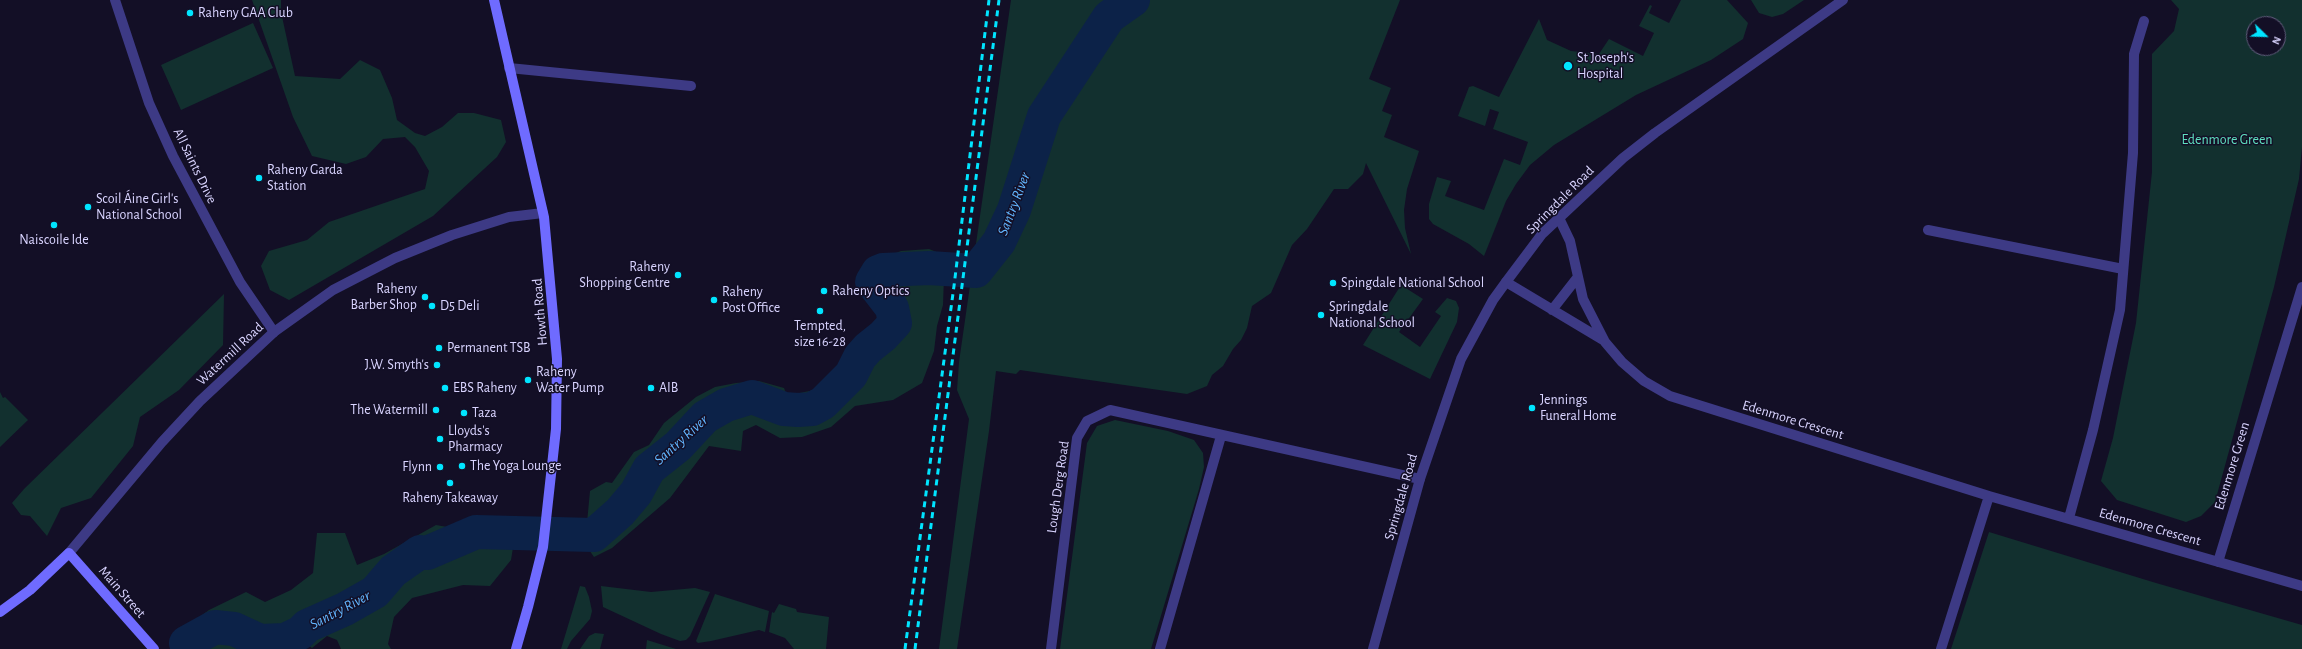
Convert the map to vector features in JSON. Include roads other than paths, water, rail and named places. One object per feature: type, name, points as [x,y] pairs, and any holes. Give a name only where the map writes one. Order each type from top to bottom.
[{"type":"main road","name":"Howth Road","points":[[494,0],[544,213],[557,359],[556,429],[543,547],[516,649]]},
{"type":"main road","name":"Watermill Road","points":[[0,612],[34,586],[69,553]]},
{"type":"main road","name":"Main Street","points":[[69,553],[154,649]]},
{"type":"street","name":"All Saints Drive","points":[[116,0],[150,103],[174,156],[240,282],[274,332]]},
{"type":"street","name":"Springdale Road","points":[[1373,649],[1420,480],[1461,359],[1493,300],[1506,282],[1542,234],[1623,158],[1655,133],[1843,0]]},
{"type":"street","points":[[2069,518],[2093,430],[2120,310],[2133,153],[2134,54],[2144,21]]},
{"type":"street","points":[[509,68],[691,86]]},
{"type":"street","name":"Watermill Road","points":[[69,553],[162,442],[200,401],[274,332],[333,290],[395,258],[452,235],[509,217],[544,213]]},
{"type":"street","name":"Edenmore Crescent","points":[[1559,218],[1570,241],[1577,278],[1583,299],[1605,342],[1622,362],[1644,381],[1670,396],[1989,496],[2302,586]]},
{"type":"street","points":[[1928,230],[2123,269]]},
{"type":"street","points":[[1552,310],[1577,278]]},
{"type":"street","name":"Edenmore Crescent","points":[[1506,282],[1605,342]]},
{"type":"street","name":"Edenmore Green","points":[[2218,562],[2302,287]]},
{"type":"street","name":"Lough Derg Road","points":[[1051,649],[1077,438],[1087,421],[1110,410],[1143,416],[1221,436],[1420,480]]},
{"type":"street","points":[[1160,649],[1221,436]]},
{"type":"street","points":[[1941,649],[1989,496]]},
{"type":"waterway","name":"Santry River","points":[[186,643],[215,627],[234,629],[260,641],[285,640],[300,633],[307,626],[345,609],[375,592],[393,571],[420,552],[427,553],[476,532],[594,535],[620,512],[636,493],[649,469],[678,446],[705,417],[726,405],[752,397],[784,409],[812,409],[823,403],[851,375],[860,357],[868,348],[883,336],[895,323],[892,308],[872,282],[878,272],[883,270],[929,268],[976,271],[999,242],[1014,210],[1044,116],[1109,17],[1133,0]]},
{"type":"railway","points":[[905,649],[954,286],[989,0]]},
{"type":"railway","points":[[915,649],[999,0]]},
{"type":"place","name":"Raheny GAA Club","points":[[190,13]]},
{"type":"place","name":"St Joseph's Hospital","points":[[1568,66]]},
{"type":"place","name":"Raheny Garda Station","points":[[259,178]]},
{"type":"place","name":"Scoil Áine Girl's National School","points":[[88,207]]},
{"type":"place","name":"Naiscoile Ide","points":[[54,225]]},
{"type":"place","name":"Raheny Shopping Centre","points":[[678,275]]},
{"type":"place","name":"Spingdale National School","points":[[1333,283]]},
{"type":"place","name":"Raheny Optics","points":[[824,291]]},
{"type":"place","name":"Raheny Barber Shop","points":[[425,297]]},
{"type":"place","name":"Raheny Post Office","points":[[714,300]]},
{"type":"place","name":"D5 Deli","points":[[432,306]]},
{"type":"place","name":"Tempted, size 16-28","points":[[820,311]]},
{"type":"place","name":"Springdale National School","points":[[1321,315]]},
{"type":"place","name":"Permanent TSB","points":[[439,348]]},
{"type":"place","name":"J.W. Smyth's","points":[[437,365]]},
{"type":"place","name":"Raheny Water Pump","points":[[528,380]]},
{"type":"place","name":"EBS Raheny","points":[[445,388]]},
{"type":"place","name":"AIB","points":[[651,388]]},
{"type":"place","name":"Jennings Funeral Home","points":[[1532,408]]},
{"type":"place","name":"The Watermill","points":[[436,410]]},
{"type":"place","name":"Taza","points":[[464,413]]},
{"type":"place","name":"Lloyds's Pharmacy","points":[[440,439]]},
{"type":"place","name":"The Yoga Lounge","points":[[462,466]]},
{"type":"place","name":"Flynn","points":[[440,467]]},
{"type":"place","name":"Raheny Takeaway","points":[[450,483]]}]
